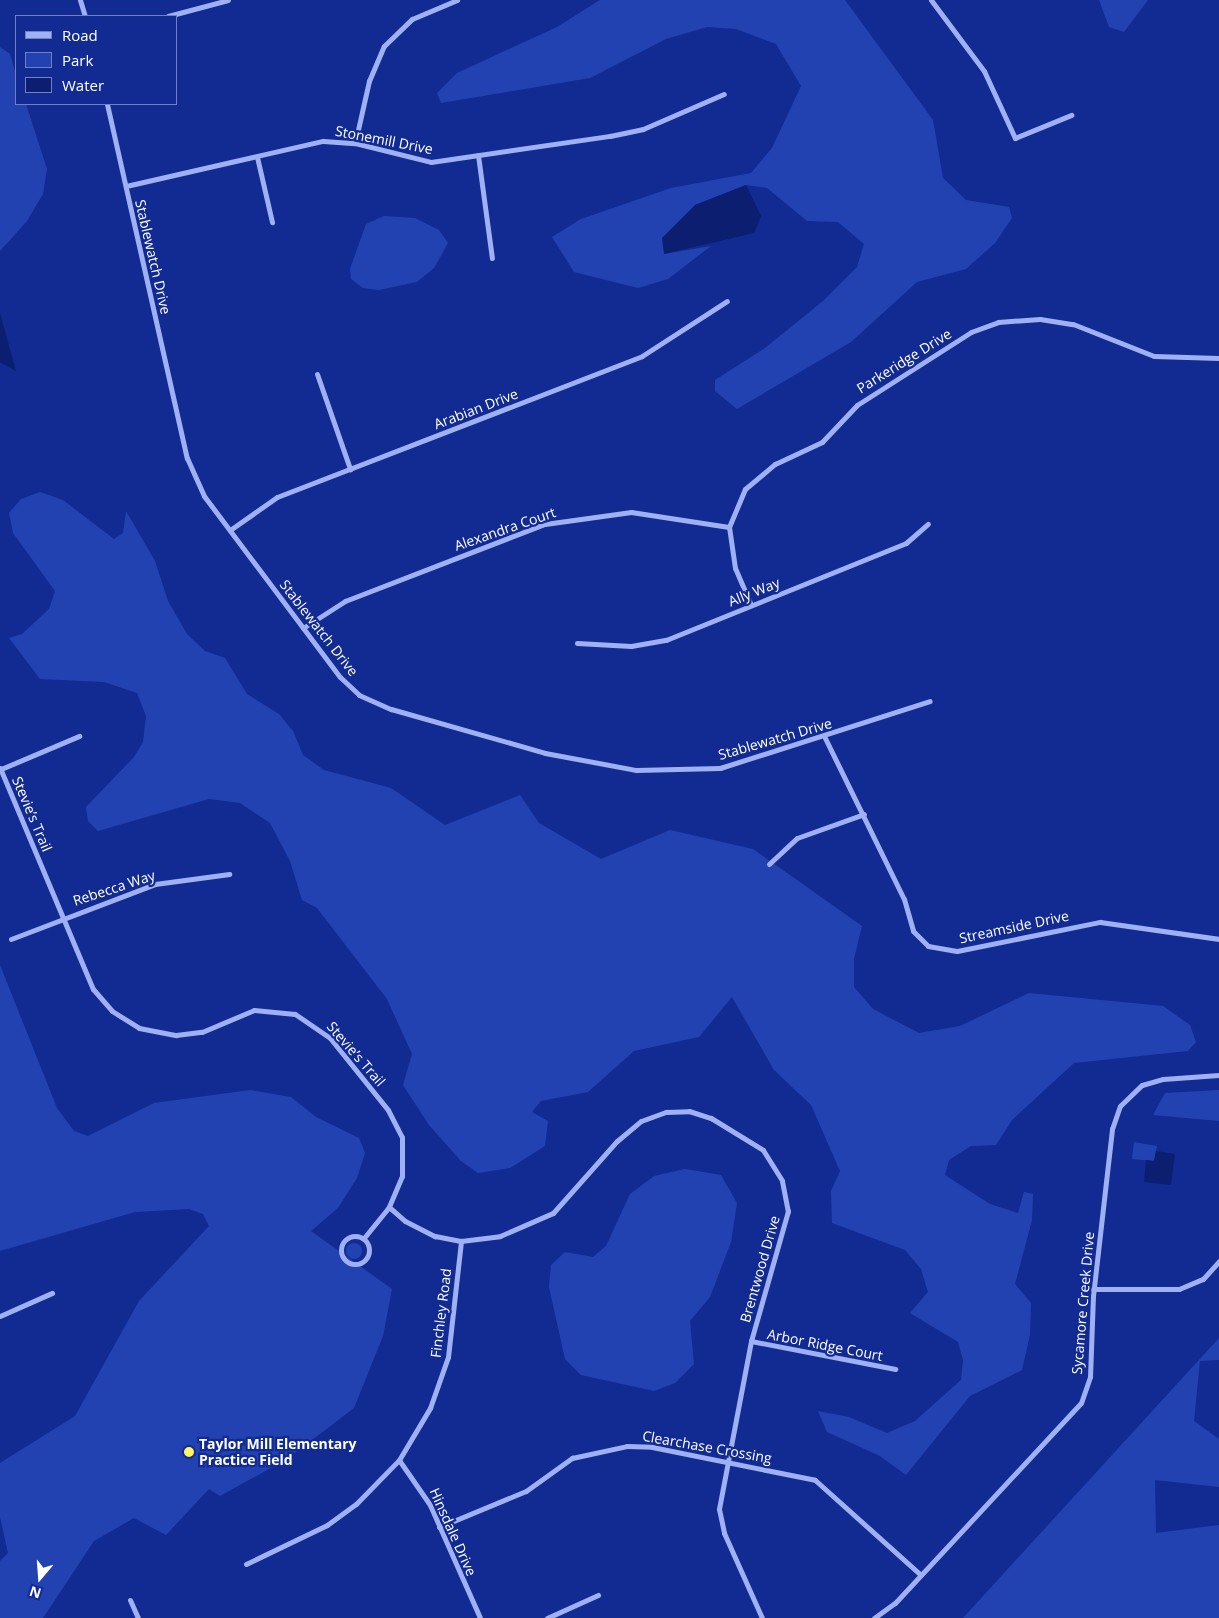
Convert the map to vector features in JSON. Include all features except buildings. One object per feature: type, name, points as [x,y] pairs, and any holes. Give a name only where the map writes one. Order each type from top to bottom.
[{"type":"street","points":[[80,0],[86,15]]},
{"type":"street","points":[[172,15],[228,0]]},
{"type":"street","points":[[355,143],[370,81],[384,46],[412,19],[457,0]]},
{"type":"street","points":[[931,0],[984,71],[1015,138],[1071,115]]},
{"type":"street","name":"Stonemill Drive","points":[[126,186],[323,141],[355,143],[431,162],[478,155],[643,129],[724,94]]},
{"type":"street","name":"Stablewatch Drive","points":[[107,105],[187,458],[204,496],[303,628],[359,695],[391,709],[545,753],[636,770],[720,768],[825,738],[930,701]]},
{"type":"street","points":[[478,155],[492,258]]},
{"type":"street","points":[[257,157],[272,222]]},
{"type":"street","name":"Arabian Drive","points":[[230,530],[264,502],[635,360],[727,301]]},
{"type":"street","name":"Parkeridge Drive","points":[[728,527],[744,489],[758,474],[822,442],[857,405],[984,326],[1023,319],[1057,321],[1154,356],[1219,358]]},
{"type":"street","points":[[317,374],[350,469]]},
{"type":"street","name":"Alexandra Court","points":[[303,628],[345,601],[545,524],[631,512],[728,527]]},
{"type":"street","name":"Ally Way","points":[[577,643],[652,644],[906,543],[928,524]]},
{"type":"street","points":[[728,527],[735,568],[751,605]]},
{"type":"street","points":[[0,769],[79,736]]},
{"type":"street","name":"Streamside Drive","points":[[825,738],[864,814],[904,899],[912,931],[933,949],[957,951],[1100,922],[1219,939]]},
{"type":"street","name":"Stevie’s Trail","points":[[0,769],[93,989],[112,1011],[139,1028],[164,1034],[190,1034],[264,1009],[295,1014],[326,1034],[399,1128],[402,1176],[389,1207],[365,1237]]},
{"type":"street","points":[[769,864],[797,838],[864,814]]},
{"type":"street","name":"Rebecca Way","points":[[11,939],[62,917],[155,884],[229,874]]},
{"type":"street","name":"Sycamore Creek Drive","points":[[874,1618],[922,1576],[1081,1403],[1090,1377],[1094,1289],[1112,1129],[1120,1106],[1142,1085],[1163,1079],[1219,1075]]},
{"type":"street","name":"Brentwood Drive","points":[[389,1207],[418,1228],[460,1241],[500,1236],[554,1213],[641,1121],[666,1112],[689,1110],[711,1118],[763,1150],[782,1181],[788,1211],[750,1342],[726,1462],[720,1519],[762,1618]]},
{"type":"street","points":[[365,1237],[366,1259],[357,1264],[344,1260],[343,1243],[365,1237]]},
{"type":"street","name":"Finchley Road","points":[[246,1564],[327,1525],[356,1504],[399,1460],[430,1408],[443,1373],[452,1333],[460,1241]]},
{"type":"street","points":[[1094,1289],[1179,1289],[1202,1279],[1219,1261]]},
{"type":"street","points":[[0,1316],[52,1293]]},
{"type":"street","name":"Arbor Ridge Court","points":[[750,1342],[895,1369]]},
{"type":"street","name":"Clearchase Crossing","points":[[440,1527],[526,1490],[558,1465],[592,1451],[652,1447],[815,1480],[922,1576]]},
{"type":"street","name":"Hinsdale Drive","points":[[399,1460],[420,1487],[440,1527],[480,1618]]},
{"type":"street","points":[[547,1618],[598,1595]]},
{"type":"street","points":[[130,1600],[138,1618]]},
{"type":"green space","points":[[600,0],[845,0],[933,120],[943,178],[966,200],[1009,207],[1012,218],[995,243],[966,269],[917,282],[851,342],[737,409],[715,391],[715,380],[765,348],[823,301],[857,267],[864,244],[838,222],[807,221],[767,188],[746,185],[695,205],[664,254],[711,246],[668,279],[638,288],[574,272],[552,237],[581,219],[671,188],[751,173],[772,148],[801,86],[776,44],[736,29],[707,27],[666,39],[590,78],[441,103],[437,93],[457,73],[557,27]]},
{"type":"green space","points":[[1099,0],[1148,0],[1124,32],[1109,27]]},
{"type":"green space","points":[[0,47],[10,54],[15,72],[15,105],[26,105],[47,169],[43,194],[27,221],[0,251]]},
{"type":"green space","points":[[384,216],[415,218],[439,230],[448,243],[434,268],[417,282],[379,290],[363,288],[351,279],[350,269],[366,224]]},
{"type":"green space","points":[[40,492],[63,500],[114,539],[123,533],[126,511],[155,561],[168,601],[187,634],[205,651],[225,658],[247,694],[279,714],[293,731],[303,755],[324,770],[391,788],[445,825],[520,795],[539,823],[601,859],[670,830],[753,849],[862,926],[854,959],[854,987],[873,1009],[919,1033],[960,1026],[1029,993],[1163,1006],[1190,1025],[1196,1042],[1188,1051],[1074,1063],[1012,1120],[996,1145],[971,1146],[949,1160],[945,1175],[990,1204],[1018,1213],[1024,1192],[1033,1194],[1032,1220],[1015,1284],[1031,1303],[1030,1335],[1022,1370],[970,1396],[906,1475],[880,1456],[827,1432],[818,1411],[849,1417],[887,1433],[915,1421],[961,1380],[963,1360],[958,1342],[910,1313],[928,1292],[921,1269],[905,1250],[832,1223],[831,1191],[840,1171],[811,1105],[774,1070],[732,997],[699,1037],[634,1051],[588,1092],[541,1101],[532,1112],[548,1121],[545,1146],[510,1168],[478,1173],[461,1161],[429,1125],[403,1085],[412,1054],[387,999],[317,908],[302,900],[290,861],[270,823],[240,803],[209,799],[98,831],[88,821],[86,807],[134,757],[143,742],[146,716],[137,693],[104,682],[40,679],[9,638],[22,634],[49,609],[55,591],[13,533],[9,513],[21,499]]},
{"type":"green space","points":[[0,965],[57,1108],[74,1131],[88,1136],[154,1103],[250,1090],[291,1097],[316,1117],[359,1138],[365,1153],[357,1178],[338,1208],[311,1231],[392,1289],[383,1336],[354,1408],[287,1459],[220,1496],[209,1489],[166,1535],[134,1518],[94,1541],[43,1618],[0,1618],[0,1561],[8,1553],[0,1517],[0,1463],[75,1416],[139,1301],[209,1226],[203,1214],[189,1209],[135,1212],[0,1251]]},
{"type":"green space","points":[[1219,1090],[1219,1121],[1153,1115],[1165,1093]]},
{"type":"green space","points":[[1134,1142],[1157,1146],[1154,1161],[1132,1159]]},
{"type":"green space","points":[[685,1169],[721,1175],[737,1203],[731,1242],[710,1297],[690,1321],[694,1364],[675,1383],[654,1391],[581,1375],[565,1359],[549,1287],[551,1265],[565,1252],[593,1257],[606,1246],[630,1194],[654,1176]]},
{"type":"green space","points":[[351,1243],[357,1243],[362,1248],[360,1257],[351,1259],[346,1254],[346,1248]]},
{"type":"green space","points":[[1219,1338],[1219,1360],[1200,1361],[1194,1421],[1219,1439],[1219,1487],[1155,1480],[1156,1533],[1219,1525],[1219,1618],[963,1618]]},
{"type":"water","points":[[746,185],[761,216],[754,233],[664,254],[662,238],[695,205]]},
{"type":"water","points":[[0,313],[16,371],[0,362]]},
{"type":"water","points":[[1156,1151],[1175,1154],[1171,1185],[1144,1182],[1146,1160],[1154,1161]]},
{"type":"place","name":"Taylor Mill Elementary Practice Field","points":[[189,1452]]}]
